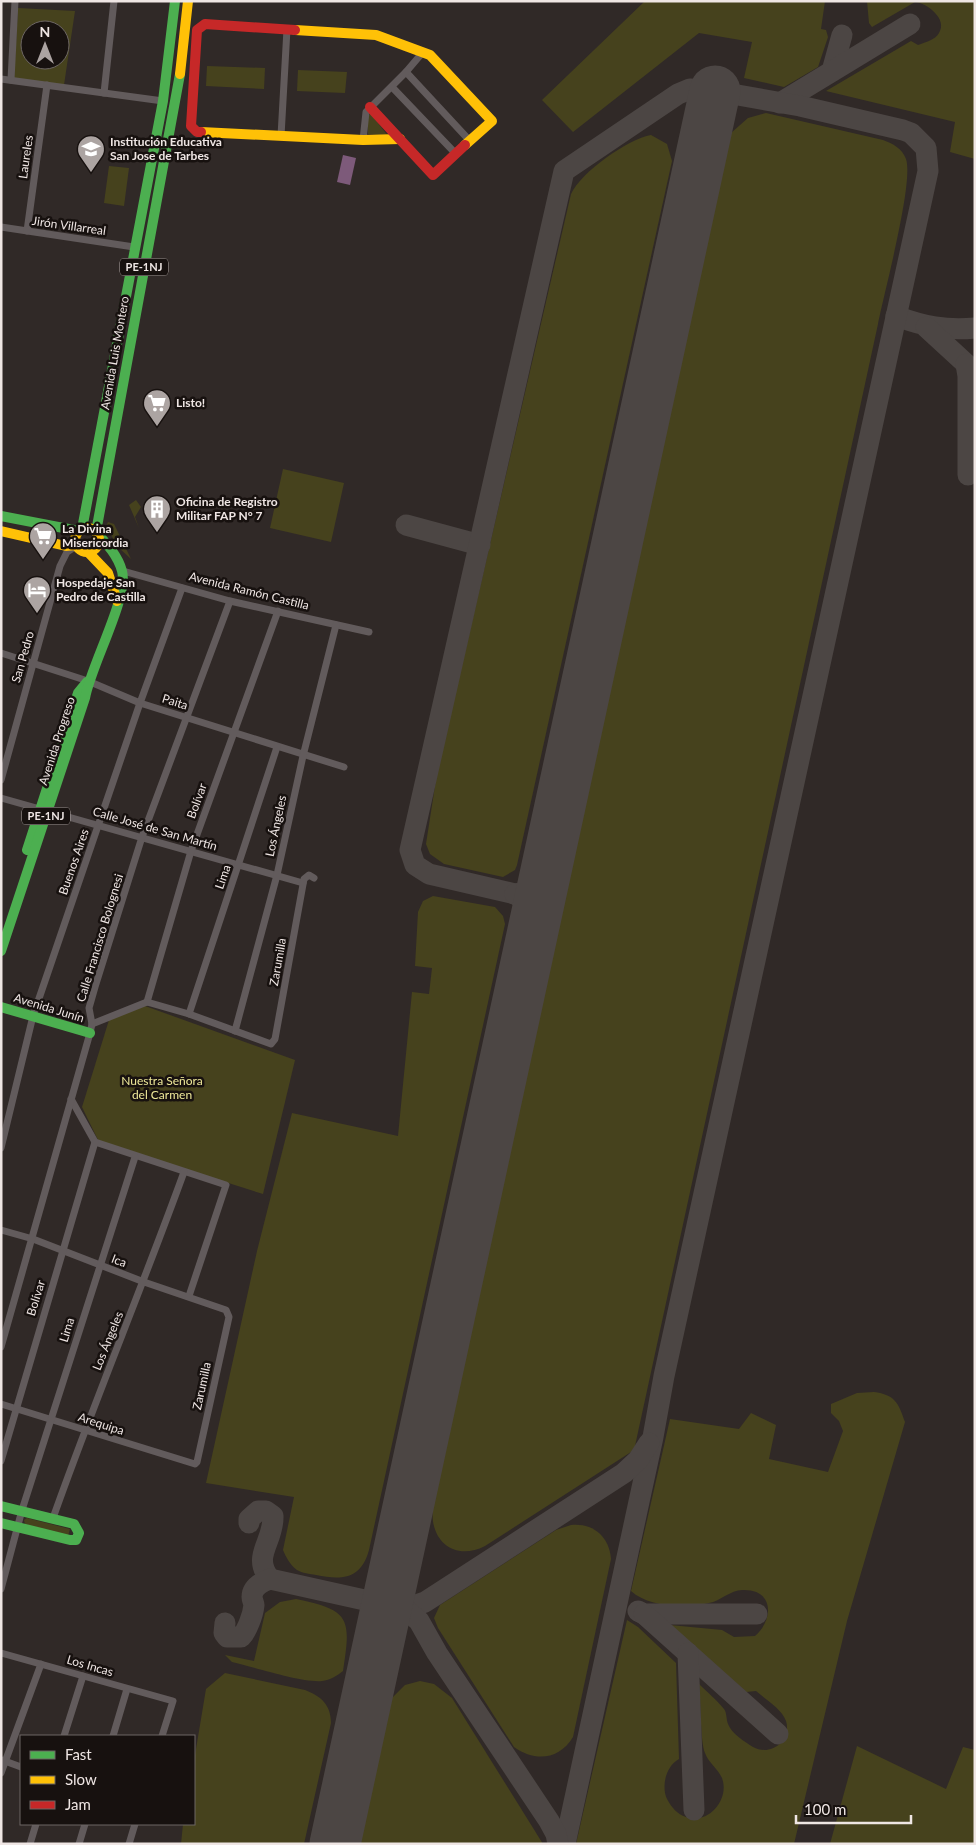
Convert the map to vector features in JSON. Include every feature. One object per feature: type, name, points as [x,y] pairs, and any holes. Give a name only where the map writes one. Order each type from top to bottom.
[{"type":"main road","name":"Avenida Luis Montero","points":[[80,530],[90,486],[167,74],[175,1]]},
{"type":"main road","name":"Avenida Luis Montero","points":[[97,533],[113,436],[180,76],[188,1]]},
{"type":"main road","points":[[370,107],[400,139],[433,175],[492,121],[430,55],[376,34],[205,24],[197,30],[191,126],[197,132],[364,140],[400,139]]},
{"type":"main road","points":[[100,433],[113,436]]},
{"type":"main road","points":[[90,486],[104,488]]},
{"type":"main road","points":[[1,516],[80,530],[91,528],[119,559],[123,571]]},
{"type":"main road","name":"PE-1NJ","points":[[76,545],[75,538],[80,530]]},
{"type":"main road","points":[[1,531],[66,546],[76,545],[81,551],[88,552],[107,570],[114,583],[118,605]]},
{"type":"main road","name":"PE-1NJ","points":[[88,552],[95,550],[99,544],[97,533]]},
{"type":"main road","name":"Avenida Progreso","points":[[1,951],[78,693],[88,681],[118,605],[125,580],[123,571]]},
{"type":"main road","name":"Avenida Progreso","points":[[1,927],[44,810]]},
{"type":"main road","name":"Avenida Junín","points":[[1,1007],[91,1029]]},
{"type":"main road","points":[[1,1506],[53,1518],[76,1526],[79,1534],[76,1540],[1,1523]]},
{"type":"street","points":[[11,80],[15,1]]},
{"type":"street","points":[[104,93],[114,1]]},
{"type":"street","points":[[281,136],[287,29]]},
{"type":"street","points":[[364,140],[366,112],[392,87],[423,52]]},
{"type":"street","points":[[406,72],[470,141]]},
{"type":"street","points":[[167,74],[194,77]]},
{"type":"street","points":[[1,79],[162,101]]},
{"type":"street","name":"Laureles","points":[[27,231],[47,85]]},
{"type":"street","points":[[392,87],[456,154]]},
{"type":"street","name":"Jirón Villarreal","points":[[1,228],[134,246]]},
{"type":"street","name":"San Pedro","points":[[1,780],[32,662],[63,558],[76,545]]},
{"type":"street","name":"Avenida Ramón Castilla","points":[[123,571],[230,601],[369,632]]},
{"type":"street","name":"Buenos Aires","points":[[1,1148],[33,1016],[140,703],[182,588]]},
{"type":"street","name":"Calle Francisco Bolognesi","points":[[1,1347],[91,1029],[89,1008],[95,987],[142,837],[188,718],[230,601]]},
{"type":"street","name":"Bolívar","points":[[147,1002],[191,851],[278,611]]},
{"type":"street","name":"Los Ángeles","points":[[234,1031],[277,875],[303,756],[336,625]]},
{"type":"street","name":"Paita","points":[[1,653],[88,681],[140,703],[303,756],[344,767]]},
{"type":"street","name":"Lima","points":[[189,1014],[277,747]]},
{"type":"street","name":"Calle José de San Martín","points":[[1,798],[304,883]]},
{"type":"street","points":[[304,883],[306,876],[314,878]]},
{"type":"street","name":"Zarumilla","points":[[234,1031],[271,1044],[275,1039],[304,883]]},
{"type":"street","points":[[91,1029],[147,1002],[189,1014],[234,1031]]},
{"type":"street","points":[[71,1099],[95,1142],[135,1157],[227,1186],[189,1296]]},
{"type":"street","name":"Bolívar","points":[[1,1460],[95,1142]]},
{"type":"street","name":"Lima","points":[[1,1589],[22,1510],[135,1157]]},
{"type":"street","name":"Los Ángeles","points":[[53,1518],[84,1431],[144,1282],[184,1172]]},
{"type":"street","name":"Ica","points":[[1,1230],[33,1238],[144,1282],[189,1296],[229,1312]]},
{"type":"street","name":"Zarumilla","points":[[195,1464],[197,1462],[229,1312]]},
{"type":"street","name":"Arequipa","points":[[1,1404],[195,1464]]},
{"type":"street","name":"Los Incas","points":[[1,1653],[173,1701],[162,1735]]},
{"type":"street","points":[[1,1773],[3,1760],[41,1664]]},
{"type":"street","points":[[64,1735],[83,1676]]},
{"type":"street","points":[[113,1735],[127,1688]]},
{"type":"street","points":[[3,1760],[20,1767]]},
{"type":"street","points":[[30,1844],[36,1825]]},
{"type":"street","points":[[79,1844],[85,1825]]},
{"type":"street","points":[[129,1844],[135,1825]]},
{"type":"green space","points":[[645,1],[825,1],[821,29],[826,30],[828,37],[818,67],[784,87],[744,78],[752,42],[699,33],[573,132],[542,100]]},
{"type":"green space","points":[[867,1],[975,1],[975,159],[950,152],[955,122],[826,91],[911,41],[918,45],[933,39],[939,33],[941,22],[939,17],[925,5],[915,2],[872,27],[869,23]]},
{"type":"green space","points":[[18,8],[75,11],[70,45],[70,20],[20,20],[20,70],[66,70],[64,85],[14,78]]},
{"type":"green space","points":[[207,66],[265,68],[264,89],[206,86]]},
{"type":"green space","points":[[298,70],[347,72],[345,93],[297,91]]},
{"type":"green space","points":[[766,113],[883,140],[900,149],[906,159],[907,171],[906,190],[897,238],[635,1446],[631,1452],[485,1546],[463,1551],[446,1545],[440,1538],[435,1530],[433,1508],[731,133],[748,118]]},
{"type":"green space","points":[[371,114],[388,136],[368,134],[368,115]]},
{"type":"green space","points":[[651,135],[667,144],[672,161],[517,865],[515,870],[503,877],[444,864],[430,854],[426,844],[437,773],[571,194],[584,176],[606,158],[630,143]]},
{"type":"green space","points":[[109,166],[129,168],[124,206],[104,203]]},
{"type":"green space","points":[[283,469],[344,483],[331,542],[270,528]]},
{"type":"green space","points":[[136,500],[141,507],[135,517],[139,528],[129,505]]},
{"type":"green space","points":[[108,522],[114,524],[131,559],[118,547],[106,526]]},
{"type":"green space","points":[[433,896],[495,907],[503,916],[505,924],[369,1550],[361,1567],[349,1576],[325,1577],[297,1570],[290,1563],[283,1550],[294,1497],[206,1483],[257,1251],[292,1113],[398,1136],[412,992],[429,994],[432,968],[415,966],[418,912],[423,901]]},
{"type":"green space","name":"Nuestra Señora del Carmen","points":[[145,1006],[295,1060],[263,1194],[99,1142],[82,1107],[109,1020]]},
{"type":"green space","points":[[874,1392],[887,1395],[895,1401],[905,1422],[847,1621],[794,1844],[576,1844],[627,1620],[638,1627],[676,1663],[679,1759],[668,1771],[665,1782],[665,1794],[677,1812],[694,1819],[702,1817],[715,1809],[723,1794],[722,1778],[706,1756],[703,1747],[699,1684],[724,1709],[732,1731],[753,1747],[760,1750],[773,1748],[779,1745],[786,1734],[786,1721],[777,1708],[756,1691],[746,1692],[670,1625],[722,1630],[734,1637],[755,1636],[761,1630],[768,1615],[766,1601],[761,1595],[754,1591],[739,1590],[709,1603],[679,1606],[647,1600],[631,1591],[670,1419],[739,1429],[751,1413],[776,1425],[769,1459],[828,1472],[843,1431],[839,1421],[831,1413],[831,1404],[857,1393]]},
{"type":"green space","points":[[27,1518],[70,1529],[68,1536],[25,1524],[24,1520]]},
{"type":"green space","points":[[571,1525],[586,1526],[598,1533],[607,1544],[611,1559],[573,1737],[567,1745],[554,1754],[546,1756],[530,1755],[514,1747],[438,1628],[434,1618],[440,1605],[556,1530]]},
{"type":"green space","points":[[296,1599],[328,1608],[337,1613],[343,1620],[347,1639],[343,1671],[341,1673],[333,1678],[322,1681],[303,1680],[232,1662],[225,1655],[254,1661],[265,1613],[280,1602]]},
{"type":"green space","points":[[225,1673],[305,1690],[316,1695],[327,1706],[331,1723],[304,1844],[181,1844],[183,1825],[195,1825],[195,1755],[206,1689]]},
{"type":"green space","points":[[420,1681],[434,1684],[452,1698],[543,1844],[360,1844],[392,1698],[405,1685]]},
{"type":"green space","points":[[857,1746],[946,1789],[963,1747],[975,1750],[975,1844],[830,1844]]},
{"type":"shaded area","points":[[343,155],[356,158],[350,185],[337,182]]},
{"type":"taxiway","points":[[780,103],[910,24]]},
{"type":"taxiway","points":[[832,71],[842,35]]},
{"type":"taxiway","points":[[543,885],[529,892],[515,894],[429,874],[415,865],[410,850],[564,171],[678,94],[690,89],[715,91],[800,106],[911,133],[926,148],[928,171],[664,1376],[653,1437],[565,1844]]},
{"type":"taxiway","points":[[896,316],[935,327],[954,329],[975,328]]},
{"type":"taxiway","points":[[926,327],[975,372]]},
{"type":"taxiway","points":[[966,364],[968,376],[968,475]]},
{"type":"taxiway","points":[[406,525],[480,545]]},
{"type":"taxiway","points":[[515,894],[528,902],[535,922]]},
{"type":"taxiway","points":[[405,1609],[425,1602],[624,1473],[638,1460],[649,1443]]},
{"type":"taxiway","points":[[249,1523],[249,1519],[258,1511],[266,1511],[273,1516],[263,1556],[265,1571],[270,1579]]},
{"type":"taxiway","points":[[225,1623],[224,1633],[227,1637],[241,1637],[252,1613],[254,1605],[252,1593],[261,1583],[270,1579],[405,1609],[419,1621],[437,1653],[549,1821],[556,1834],[558,1844]]},
{"type":"taxiway","points":[[638,1611],[644,1614],[757,1614]]},
{"type":"taxiway","points":[[644,1614],[778,1734]]},
{"type":"taxiway","points":[[688,1653],[694,1810]]},
{"type":"runway","points":[[335,1844],[715,91]]},
{"type":"traffic: fast","points":[[82,529],[163,101],[175,1]]},
{"type":"traffic: fast","points":[[96,532],[180,74]]},
{"type":"traffic: fast","points":[[1,516],[79,531]]},
{"type":"traffic: fast","points":[[1,951],[89,684],[120,597],[123,583],[122,571],[112,550],[97,533]]},
{"type":"traffic: fast","points":[[27,850],[78,693],[87,682]]},
{"type":"traffic: fast","points":[[1,1007],[90,1033]]},
{"type":"traffic: fast","points":[[1,1506],[74,1524],[79,1533],[76,1540],[70,1540],[1,1523]]},
{"type":"traffic: slow","points":[[180,74],[188,1]]},
{"type":"traffic: slow","points":[[295,30],[376,35],[430,55],[492,121],[465,145]]},
{"type":"traffic: slow","points":[[201,132],[363,140],[400,139]]},
{"type":"traffic: slow","points":[[87,528],[96,531],[99,540],[96,549],[87,552],[78,549],[75,540],[78,531],[87,528]]},
{"type":"traffic: slow","points":[[1,531],[66,546],[76,545]]},
{"type":"traffic: slow","points":[[88,552],[108,573],[117,601]]},
{"type":"traffic: jam","points":[[201,132],[197,132],[191,126],[197,30],[205,24],[295,30]]},
{"type":"traffic: jam","points":[[370,107],[433,175],[465,145]]},
{"type":"place","name":"Institución Educativa San Jose de Tarbes","points":[[91,173]]},
{"type":"place","name":"Listo!","points":[[157,427]]},
{"type":"place","name":"Oficina de Registro Militar FAP N° 7","points":[[157,533]]},
{"type":"place","name":"La Divina Misericordia","points":[[43,560]]},
{"type":"place","name":"Hospedaje San Pedro de Castilla","points":[[37,614]]}]
